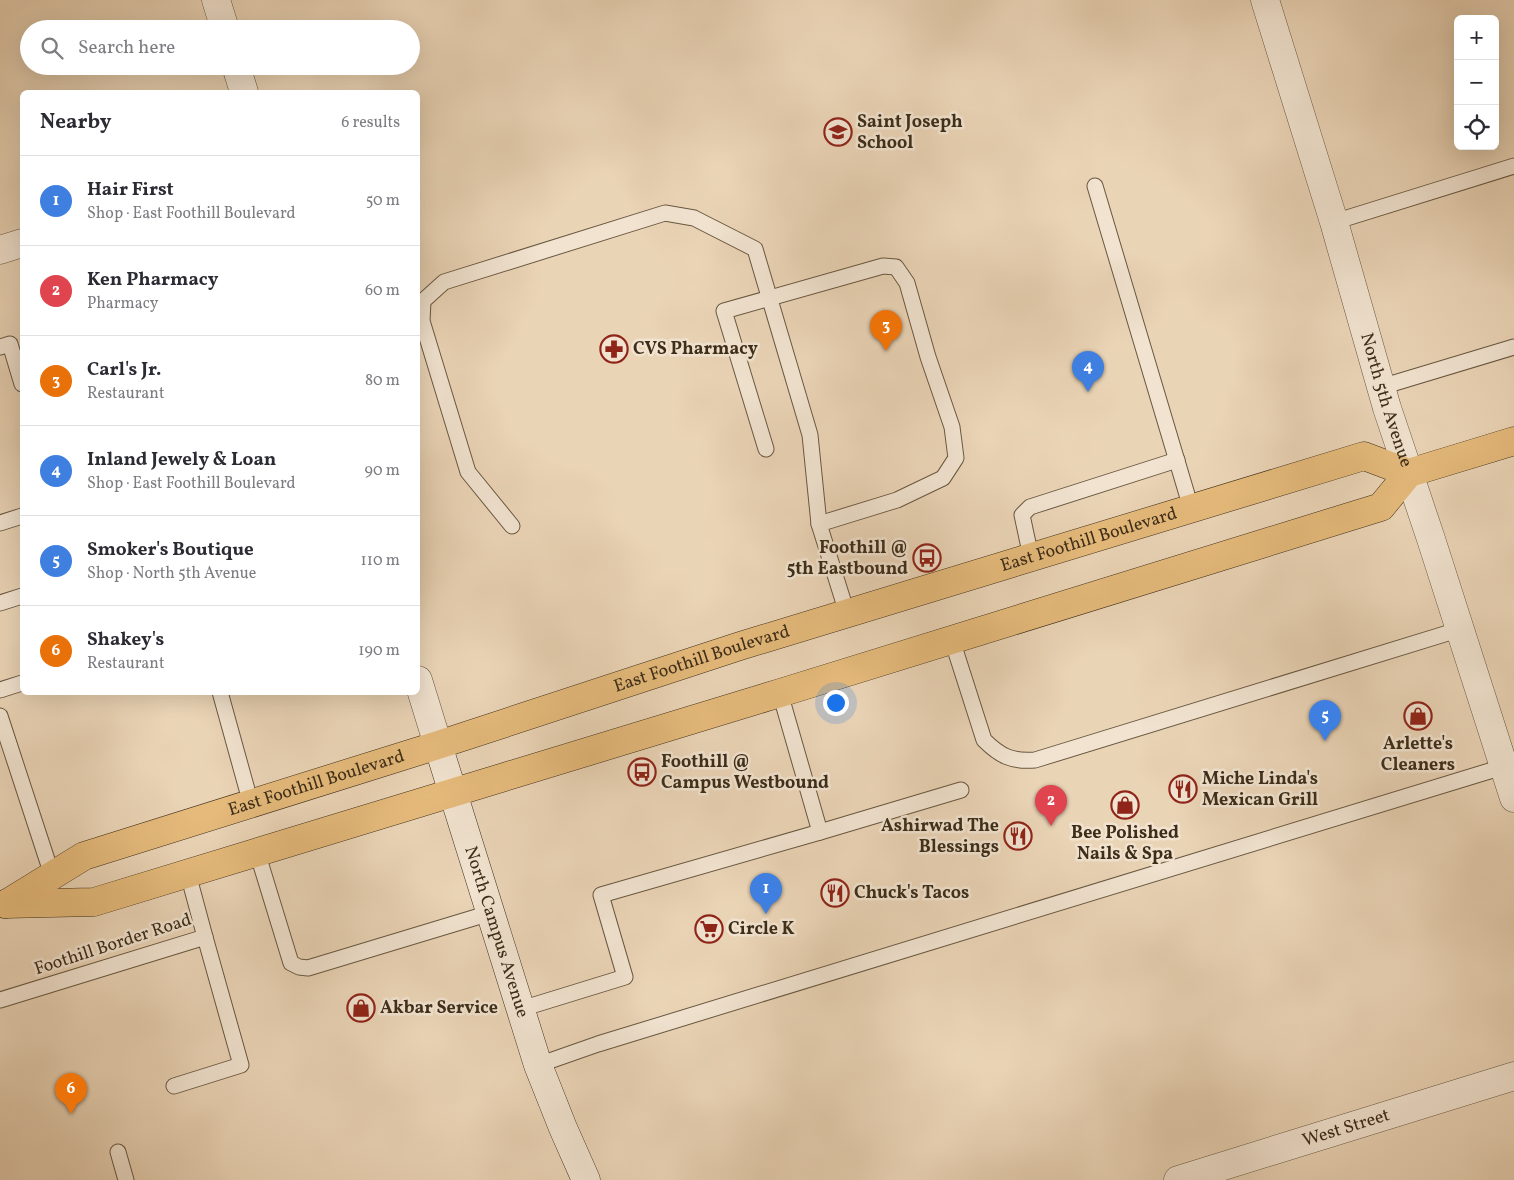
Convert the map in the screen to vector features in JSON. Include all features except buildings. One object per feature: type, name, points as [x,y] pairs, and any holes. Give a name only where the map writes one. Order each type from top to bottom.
[{"type":"main road","points":[[1409,474],[1514,441]]},
{"type":"main road","name":"East Foothill Boulevard","points":[[1364,456],[1409,474],[1381,507],[780,693],[94,902],[3,905],[84,856],[438,745],[847,613],[1364,456]]},
{"type":"street","points":[[216,0],[222,20]]},
{"type":"street","name":"North 5th Avenue","points":[[1265,0],[1334,222],[1381,387],[1460,629],[1509,765],[1514,798]]},
{"type":"street","points":[[239,75],[243,90]]},
{"type":"street","points":[[0,250],[20,244]]},
{"type":"street","name":"North Campus Avenue","points":[[420,686],[538,1065],[586,1180]]},
{"type":"street","name":"West Street","points":[[1178,1180],[1514,1076]]},
{"type":"lane","points":[[1334,222],[1514,166]]},
{"type":"lane","points":[[1095,186],[1191,508]]},
{"type":"lane","points":[[512,526],[468,472],[422,321],[423,301],[444,282],[665,213],[694,218],[755,249],[810,435],[819,524],[847,613]]},
{"type":"lane","points":[[766,448],[724,311],[883,266],[896,266],[907,282],[928,357],[952,427],[956,458],[943,478],[897,500],[819,524]]},
{"type":"lane","points":[[0,347],[10,344],[20,377]]},
{"type":"lane","points":[[1381,387],[1514,347]]},
{"type":"lane","points":[[1031,557],[1022,515],[1030,507],[1177,460]]},
{"type":"lane","points":[[0,523],[20,517]]},
{"type":"lane","points":[[0,603],[20,597]]},
{"type":"lane","points":[[952,640],[984,740],[1004,756],[1020,761],[1035,760],[1460,629]]},
{"type":"lane","points":[[0,690],[20,685]]},
{"type":"lane","points":[[780,693],[820,832]]},
{"type":"lane","points":[[221,695],[251,804]]},
{"type":"lane","points":[[0,716],[52,875]]},
{"type":"lane","points":[[538,1065],[608,1041],[1509,765]]},
{"type":"lane","points":[[521,1009],[625,977],[601,895],[961,790]]},
{"type":"lane","points":[[257,852],[291,962],[298,968],[308,968],[490,912]]},
{"type":"lane","name":"Foothill Border Road","points":[[0,1000],[205,937],[188,874]]},
{"type":"lane","points":[[174,1086],[241,1065],[205,937]]},
{"type":"lane","points":[[118,1152],[126,1180]]},
{"type":"place","name":"Saint Joseph School","points":[[838,132]]},
{"type":"place","name":"CVS Pharmacy","points":[[614,349]]},
{"type":"place","name":"Carl's Jr.","points":[[886,351]]},
{"type":"place","name":"Inland Jewely & Loan","points":[[1088,392]]},
{"type":"place","name":"Foothill @ 5th Eastbound","points":[[927,558]]},
{"type":"place","name":"Arlette's Cleaners","points":[[1418,716]]},
{"type":"place","name":"Smoker's Boutique","points":[[1325,741]]},
{"type":"place","name":"Foothill @ Campus Westbound","points":[[642,772]]},
{"type":"place","name":"Miche Linda's Mexican Grill","points":[[1183,789]]},
{"type":"place","name":"Bee Polished Nails & Spa","points":[[1125,805]]},
{"type":"place","name":"Ken Pharmacy","points":[[1051,826]]},
{"type":"place","name":"Ashirwad The Blessings","points":[[1018,836]]},
{"type":"place","name":"Chuck's Tacos","points":[[835,893]]},
{"type":"place","name":"Hair First","points":[[766,914]]},
{"type":"place","name":"Circle K","points":[[709,929]]},
{"type":"place","name":"Akbar Service","points":[[361,1008]]},
{"type":"place","name":"Shakey's","points":[[71,1114]]}]
